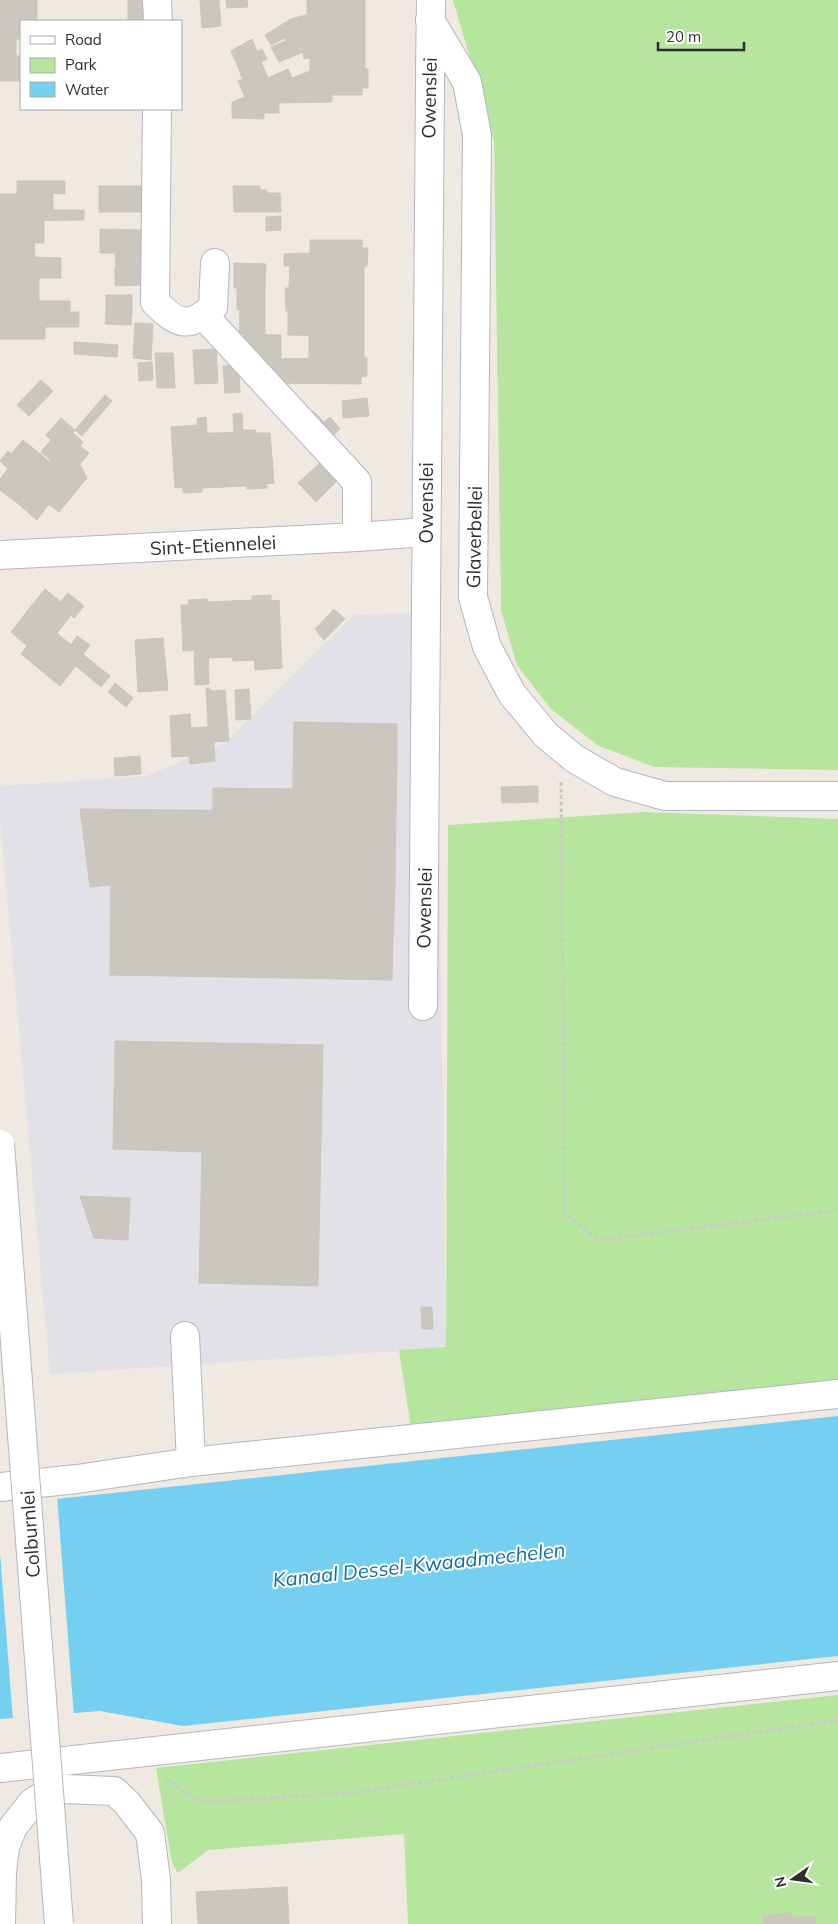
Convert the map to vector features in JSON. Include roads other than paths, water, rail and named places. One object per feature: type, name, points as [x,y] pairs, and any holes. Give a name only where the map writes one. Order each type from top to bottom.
[{"type":"street","points":[[157,0],[158,20]]},
{"type":"street","name":"Owenslei","points":[[423,1006],[425,460],[430,10]]},
{"type":"street","name":"Glaverbellei","points":[[430,10],[467,82],[477,135],[473,597],[488,648],[512,694],[546,735],[575,759],[615,782],[665,796],[838,796]]},
{"type":"street","points":[[157,110],[155,302],[172,319],[191,322],[204,316],[213,307],[215,262]]},
{"type":"street","points":[[204,316],[357,482],[357,537]]},
{"type":"street","name":"Sint-Etiennelei","points":[[0,555],[426,532]]},
{"type":"street","name":"Colburnlei","points":[[0,1144],[60,1924]]},
{"type":"street","points":[[185,1336],[191,1462]]},
{"type":"street","points":[[0,1487],[77,1479],[191,1462],[838,1394]]},
{"type":"street","points":[[0,1768],[838,1676]]},
{"type":"street","points":[[1,1924],[2,1847],[13,1826],[32,1803],[41,1797],[65,1789],[114,1791],[127,1803],[150,1833],[156,1880],[157,1924]]},
{"type":"water","name":"Kanaal Dessel-Kwaadmechelen","points":[[838,1416],[838,1656],[183,1726],[100,1711],[0,1719],[0,1505]]}]
